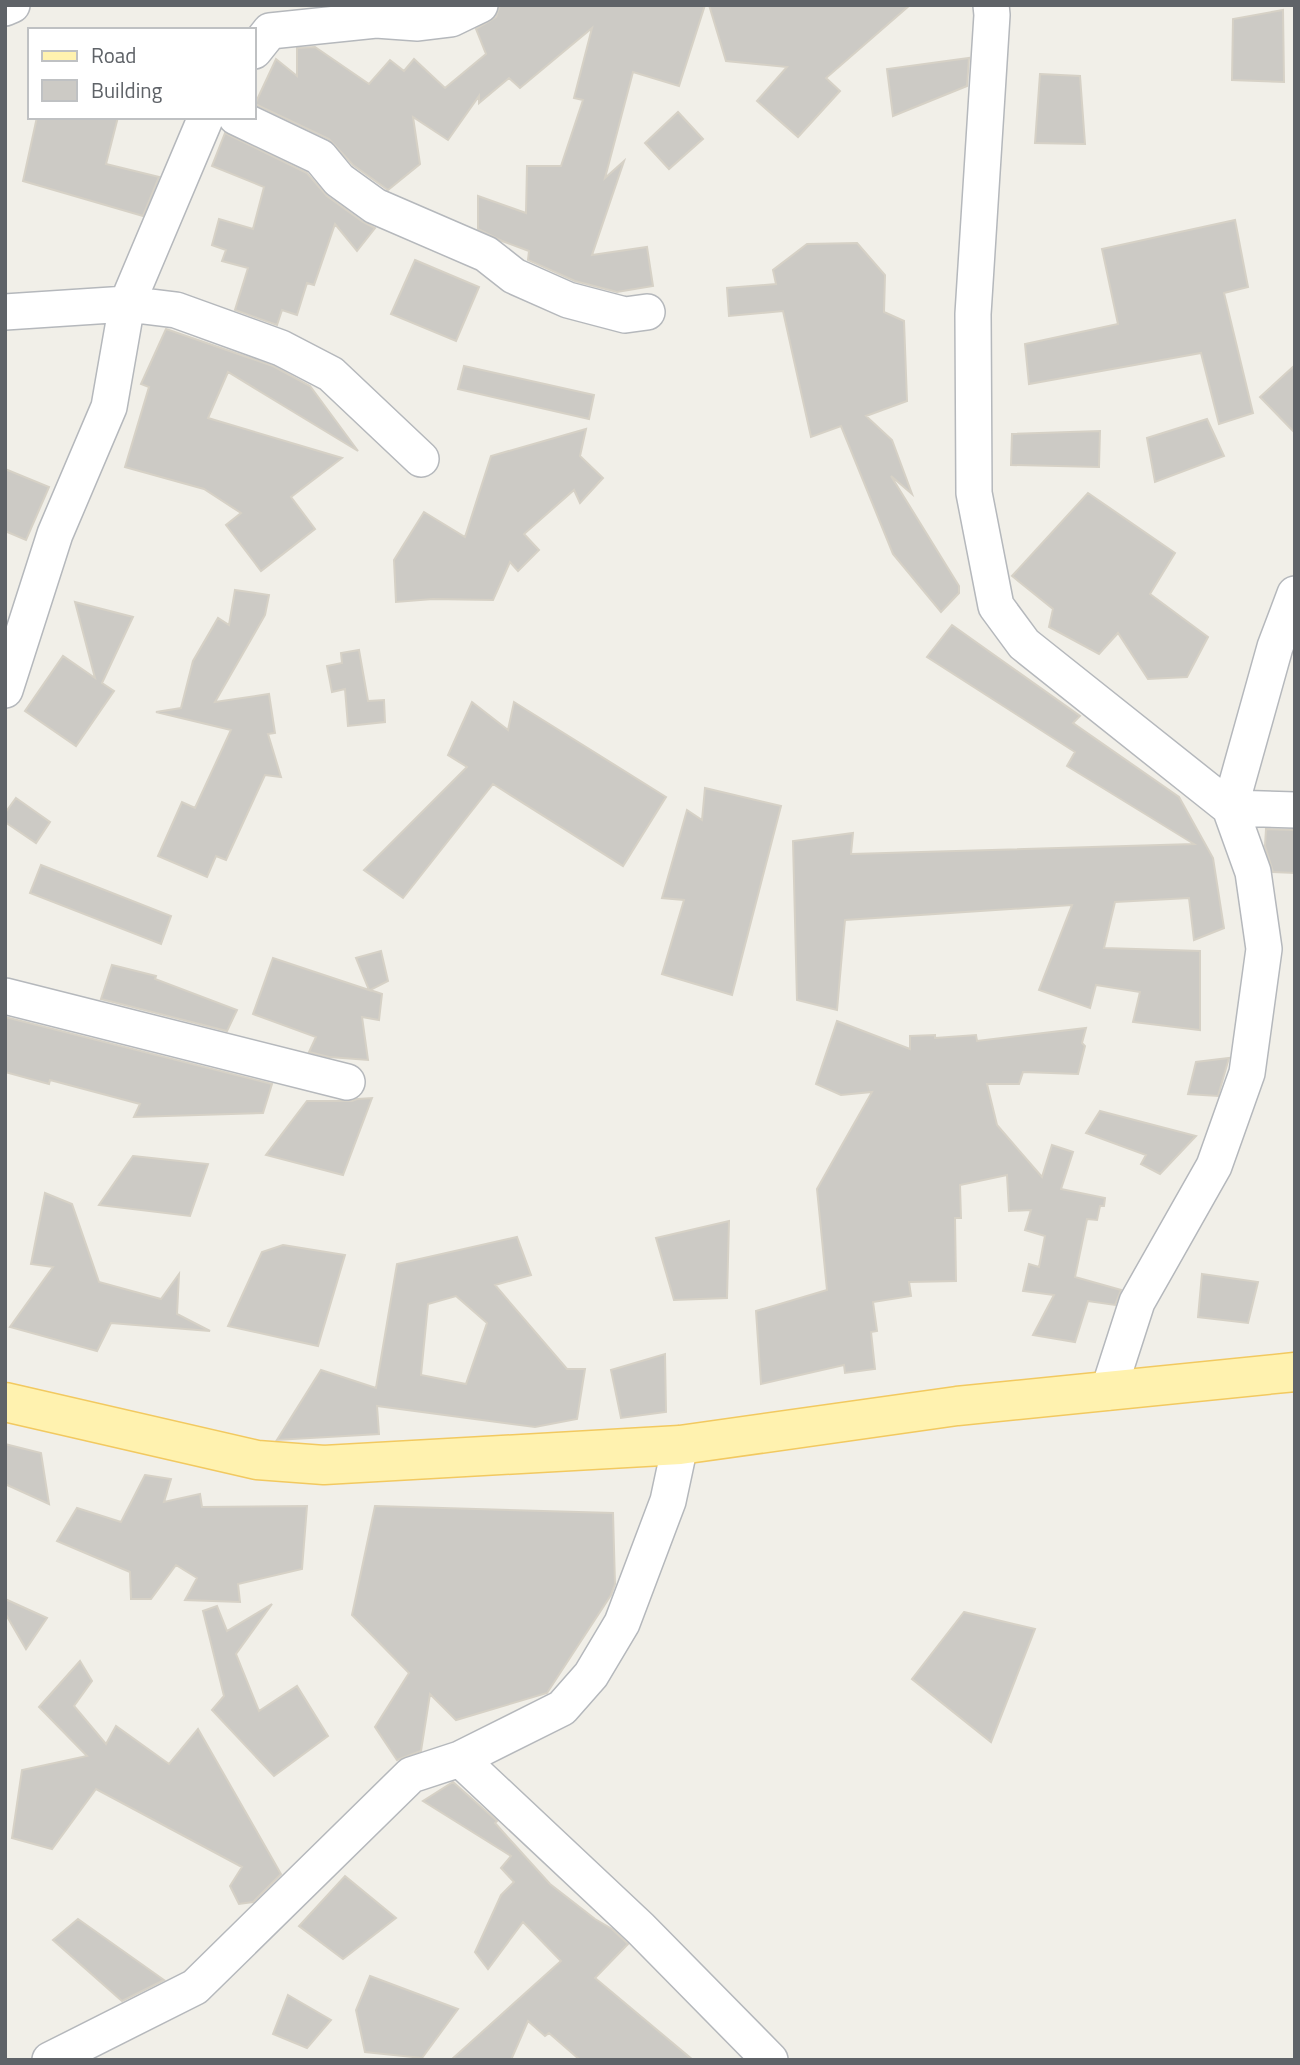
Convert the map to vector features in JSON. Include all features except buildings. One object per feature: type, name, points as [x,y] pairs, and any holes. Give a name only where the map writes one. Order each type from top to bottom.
[{"type":"main road","points":[[5,1402],[257,1460],[324,1465],[680,1445],[957,1406],[1295,1372]]},
{"type":"street","points":[[5,8],[12,5]]},
{"type":"street","points":[[256,48],[270,31],[377,13],[418,23],[451,19],[480,5]]},
{"type":"street","points":[[991,5],[973,314],[974,493],[996,606],[1024,644],[1230,808],[1252,872],[1264,949],[1247,1073],[1214,1166],[1137,1302],[1108,1392]]},
{"type":"street","points":[[5,690],[55,534],[110,407],[127,304],[205,119]]},
{"type":"street","points":[[240,119],[320,157],[339,180],[375,206],[486,254],[514,276],[579,303],[625,315],[647,312]]},
{"type":"street","points":[[5,312],[127,304],[176,310],[281,348],[331,374],[421,459]]},
{"type":"street","points":[[1230,808],[1275,647],[1295,594]]},
{"type":"street","points":[[1230,808],[1295,810]]},
{"type":"street","points":[[5,996],[347,1082]]},
{"type":"street","points":[[50,2060],[195,1987],[411,1775],[460,1759],[562,1708],[591,1675],[622,1623],[668,1501],[680,1445]]},
{"type":"street","points":[[460,1759],[640,1928],[770,2060]]}]
